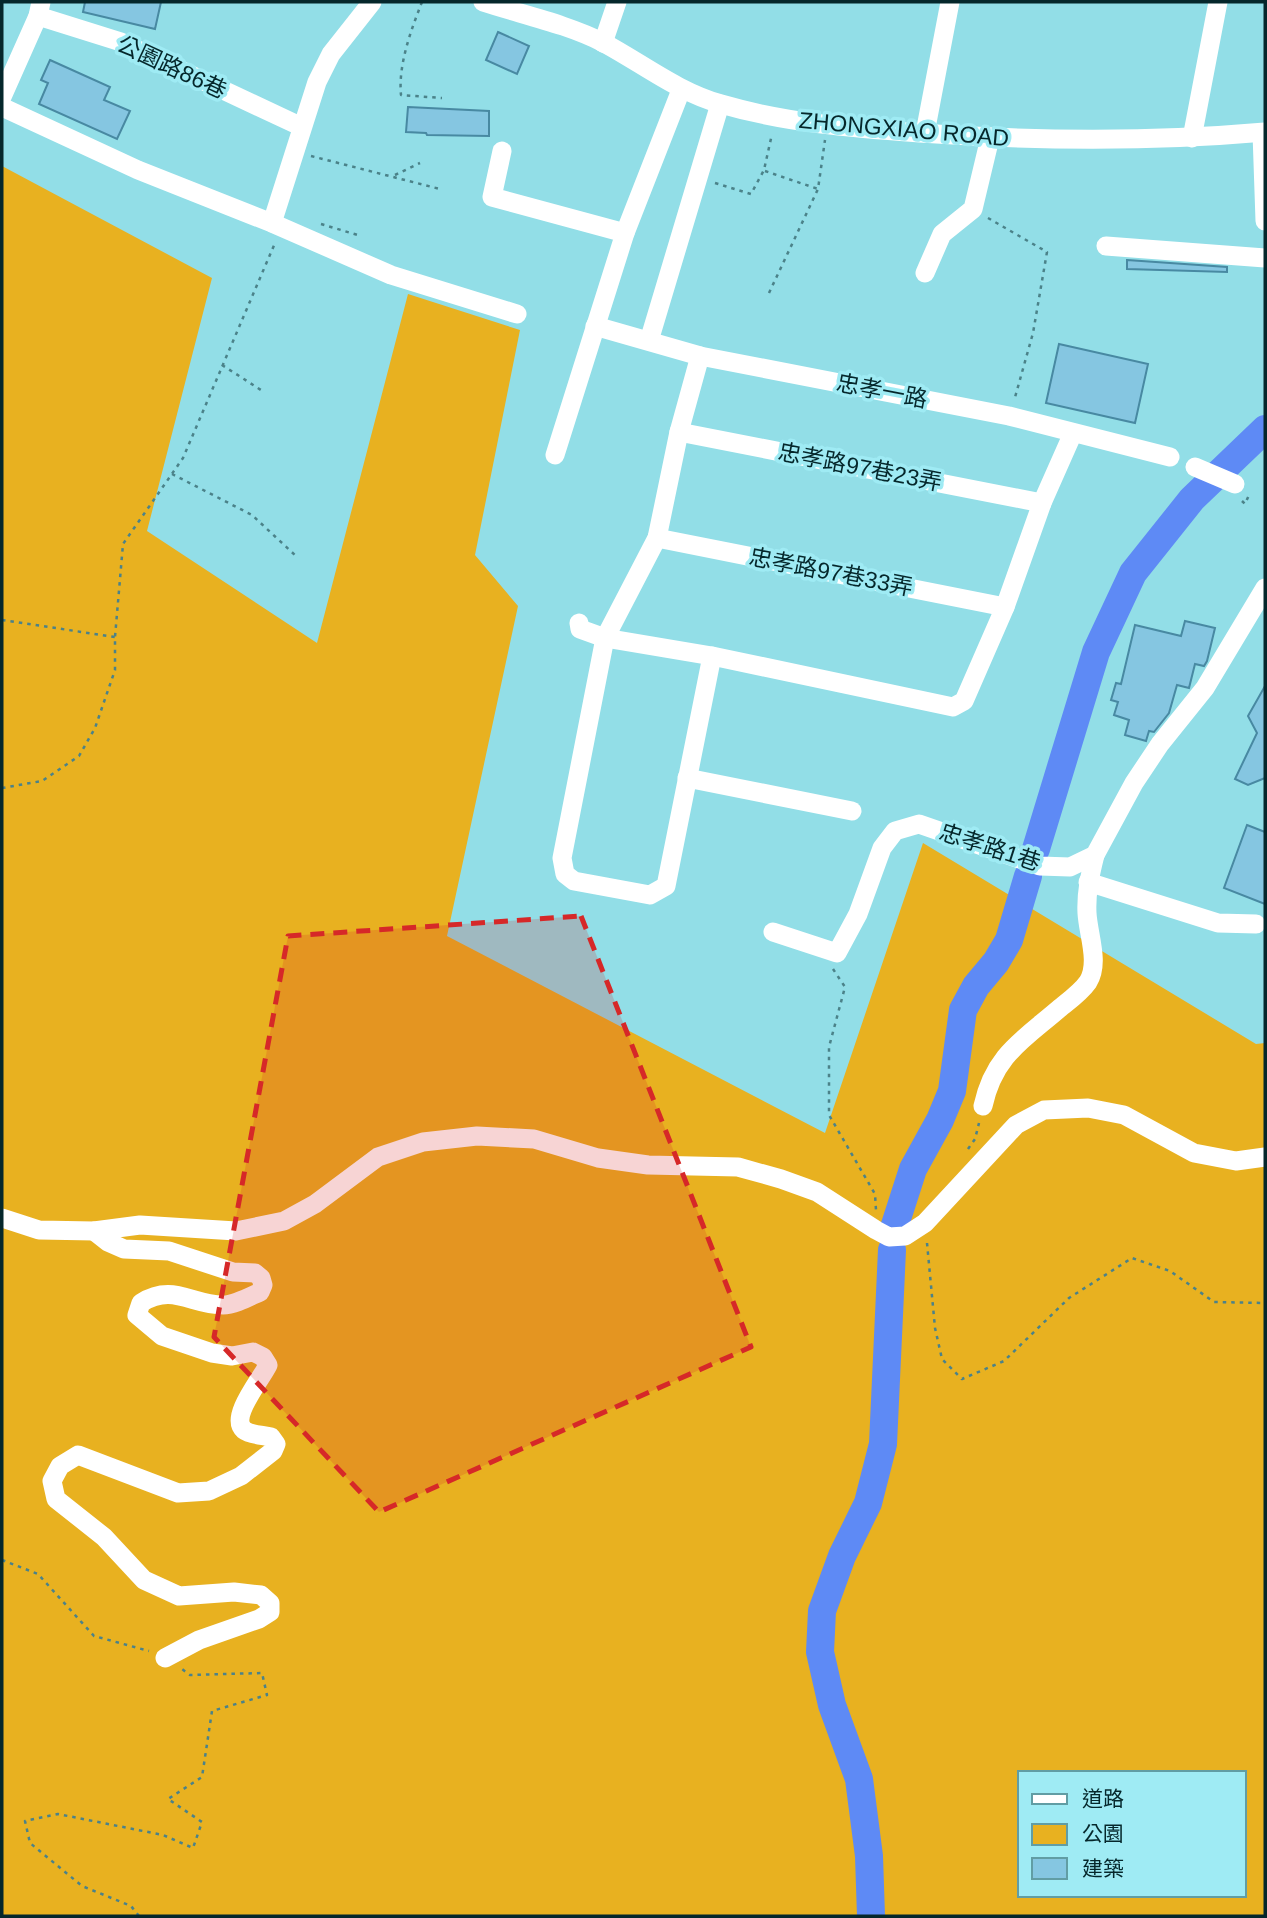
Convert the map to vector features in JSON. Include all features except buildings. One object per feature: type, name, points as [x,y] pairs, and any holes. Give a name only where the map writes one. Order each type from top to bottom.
[{"type":"street","points":[[272,223],[317,82],[331,54],[372,2]]},
{"type":"street","name":"ZHONGXIAO ROAD","points":[[483,2],[583,34],[603,43],[681,90],[720,104],[827,126],[990,138],[1192,138],[1264,133]]},
{"type":"street","points":[[603,43],[617,2]]},
{"type":"street","points":[[925,133],[950,2]]},
{"type":"street","points":[[1192,138],[1218,2]]},
{"type":"street","points":[[2,97],[39,9]]},
{"type":"street","name":"公園路86巷","points":[[39,9],[121,42],[302,127]]},
{"type":"street","points":[[555,455],[625,233],[681,90]]},
{"type":"street","points":[[649,341],[720,104]]},
{"type":"street","points":[[2,107],[138,170],[272,223],[391,275],[517,314]]},
{"type":"street","points":[[1264,133],[1265,221]]},
{"type":"street","points":[[925,273],[942,234],[973,209],[990,138]]},
{"type":"street","points":[[502,151],[492,197],[625,233]]},
{"type":"street","points":[[1106,246],[1265,258]]},
{"type":"street","name":"忠孝一路","points":[[595,326],[700,355],[1009,416],[1170,457]]},
{"type":"street","points":[[700,355],[679,432],[657,538],[605,638],[562,858],[565,874],[574,881],[650,895],[666,886],[712,656]]},
{"type":"street","name":"忠孝路97巷23弄","points":[[679,432],[1042,503]]},
{"type":"street","points":[[579,623],[580,629],[605,638],[712,656],[953,707],[964,701],[1005,607],[1042,503],[1073,433]]},
{"type":"street","points":[[1195,467],[1235,484]]},
{"type":"street","name":"忠孝路97巷33弄","points":[[657,538],[1005,607]]},
{"type":"street","points":[[983,1106],[988,1083],[1006,1054],[1089,981],[1093,963],[1087,913],[1088,882],[1095,855],[1134,783],[1160,744],[1205,688],[1265,588]]},
{"type":"street","points":[[687,778],[852,811]]},
{"type":"street","name":"忠孝路1巷","points":[[837,953],[858,914],[882,848],[895,831],[919,824],[1040,866],[1070,867],[1095,855]]},
{"type":"street","points":[[1088,882],[1218,923],[1256,924]]},
{"type":"street","points":[[772,932],[837,953]]},
{"type":"street","points":[[2,1218],[39,1230],[94,1231],[140,1225],[236,1231],[284,1221],[315,1204],[378,1157],[423,1143],[477,1136],[534,1139],[598,1158],[648,1165],[738,1167],[817,1192],[890,1237],[905,1236],[925,1223],[1016,1125],[1044,1110],[1088,1108],[1124,1115],[1194,1153],[1236,1161],[1265,1157]]},
{"type":"street","points":[[94,1231],[108,1242],[124,1249],[170,1251],[233,1272],[255,1273],[261,1278],[263,1285],[260,1292],[223,1305],[166,1294],[154,1295],[141,1303],[137,1315],[162,1336],[174,1341],[212,1353],[232,1356],[253,1352],[263,1357],[268,1366],[246,1401],[241,1425],[246,1431],[271,1437],[276,1444],[273,1451],[241,1476],[209,1491],[178,1493],[78,1455],[60,1466],[52,1481],[56,1499],[104,1537],[144,1580],[179,1596],[234,1592],[261,1595],[270,1603],[270,1612],[259,1619],[199,1640],[165,1658]]},
{"type":"path","points":[[422,2],[412,25],[400,80],[401,95],[442,98]]},
{"type":"path","points":[[697,177],[751,194],[764,170],[775,117]]},
{"type":"path","points":[[769,293],[818,189],[827,126]]},
{"type":"path","points":[[295,152],[440,188]]},
{"type":"path","points":[[392,176],[420,163]]},
{"type":"path","points":[[764,170],[818,189]]},
{"type":"path","points":[[973,209],[1047,252],[1033,333],[1009,416]]},
{"type":"path","points":[[2,788],[42,781],[79,756],[95,728],[115,670],[123,544],[183,458],[275,242],[272,223]]},
{"type":"path","points":[[222,365],[261,390]]},
{"type":"path","points":[[172,474],[252,515],[296,556]]},
{"type":"path","points":[[2,620],[115,637]]},
{"type":"path","points":[[837,953],[833,971],[845,987],[829,1047],[829,1115],[875,1194]]},
{"type":"path","points":[[925,1223],[935,1328],[942,1359],[962,1380],[1004,1361],[1069,1298],[1132,1258],[1170,1271],[1214,1301],[1265,1303]]},
{"type":"path","points":[[2,1560],[37,1574],[94,1636],[165,1658],[190,1675],[262,1673],[267,1695],[212,1712],[202,1777],[168,1798],[202,1822],[193,1847],[163,1835],[58,1814],[25,1821],[30,1843],[82,1886],[131,1906],[139,1916]]},
{"type":"highlighted area","points":[[581,916],[751,1347],[379,1512],[214,1337],[288,936]]},
{"type":"green space","points":[[2,166],[212,278],[147,531],[317,643],[408,294],[520,330],[475,555],[518,606],[447,936],[825,1133],[923,843],[1256,1044],[1265,1043],[1265,1916],[2,1916]]},
{"type":"waterway","points":[[1036,849],[1096,652],[1133,573],[1192,499],[1265,429]]},
{"type":"waterway","points":[[894,1228],[913,1169],[940,1120],[952,1091],[963,1010],[976,986],[996,962],[1009,940],[1028,876]]},
{"type":"waterway","points":[[871,1916],[869,1856],[859,1779],[832,1705],[820,1652],[822,1611],[842,1556],[868,1503],[883,1444],[892,1250]]}]
